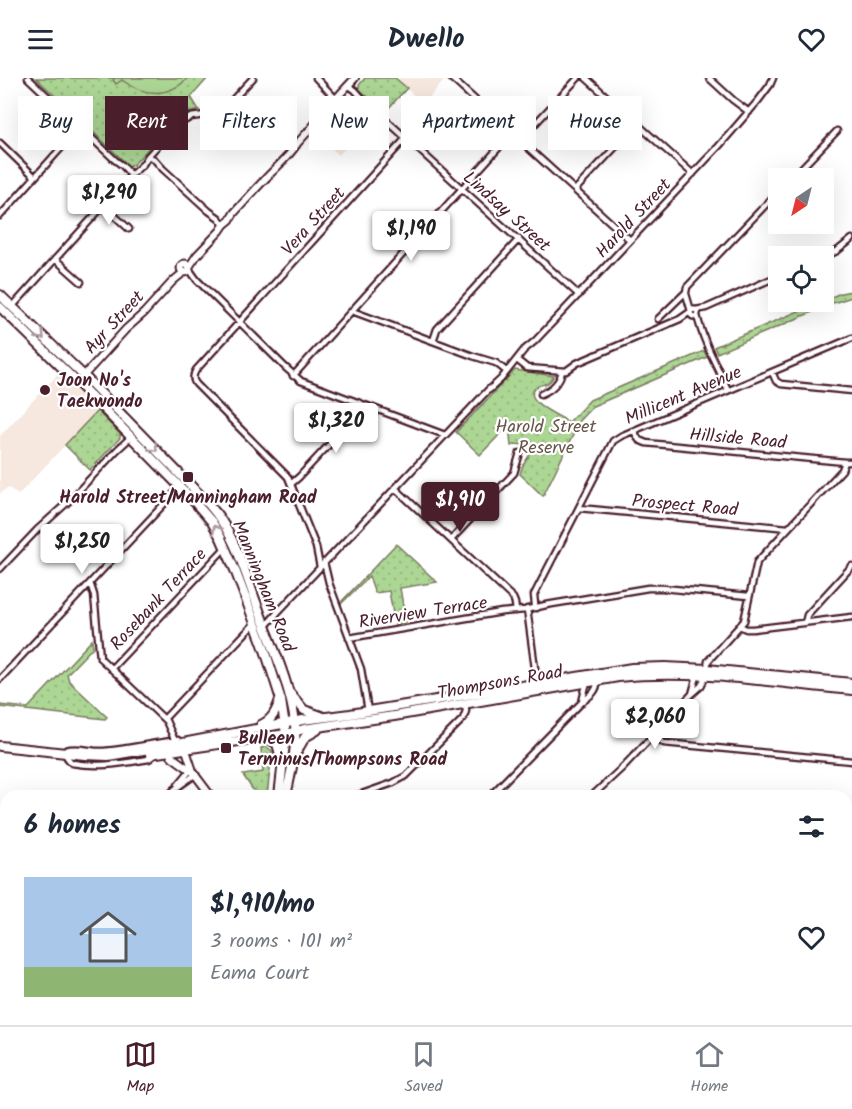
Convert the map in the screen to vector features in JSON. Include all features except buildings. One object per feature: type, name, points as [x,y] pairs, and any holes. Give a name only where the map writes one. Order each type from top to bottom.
[{"type":"main road","name":"Manningham Road","points":[[0,295],[84,376],[131,433],[206,515],[226,547],[276,681],[286,734],[280,790]]},
{"type":"main road","name":"Manningham Road","points":[[0,307],[77,383],[207,501],[220,517],[234,543],[287,688],[296,732],[287,790]]},
{"type":"main road","name":"Thompsons Road","points":[[703,674],[852,690]]},
{"type":"main road","name":"Thompsons Road","points":[[0,746],[88,760],[109,760],[155,753],[190,741],[248,730],[295,722],[394,716],[465,699],[594,677],[703,674],[852,683]]},
{"type":"main road","name":"Thompsons Road","points":[[540,685],[586,682],[594,677]]},
{"type":"main road","points":[[287,688],[304,710],[325,721],[305,737],[293,763]]},
{"type":"main road","name":"Thompsons Road","points":[[181,745],[286,734],[325,721],[368,711],[465,699]]},
{"type":"main road","points":[[248,730],[270,720],[280,700]]},
{"type":"main road","points":[[266,737],[279,747],[283,768]]},
{"type":"main road","name":"Thompsons Road","points":[[0,751],[66,756],[108,756],[168,749]]},
{"type":"street","points":[[28,78],[47,96]]},
{"type":"street","points":[[12,307],[132,175],[139,164],[180,122],[191,117],[208,116],[221,111],[253,78]]},
{"type":"street","name":"Ayr Street","points":[[340,96],[357,78]]},
{"type":"street","points":[[451,78],[471,96]]},
{"type":"street","points":[[536,123],[578,78]]},
{"type":"street","points":[[586,78],[606,96]]},
{"type":"street","points":[[709,78],[748,113]]},
{"type":"street","name":"Harold Street","points":[[265,627],[489,390],[498,377],[532,346],[714,152],[758,101],[774,78]]},
{"type":"street","points":[[318,80],[336,96]]},
{"type":"street","name":"Lindsay Street","points":[[350,88],[401,133]]},
{"type":"street","points":[[642,128],[693,174]]},
{"type":"street","name":"Ayr Street","points":[[77,383],[126,329],[186,269],[213,236],[220,231],[222,223],[230,220],[283,155],[309,131]]},
{"type":"street","points":[[802,168],[837,131]]},
{"type":"street","points":[[93,139],[132,175]]},
{"type":"street","points":[[0,143],[35,177]]},
{"type":"street","name":"Vera Street","points":[[292,483],[286,474],[196,384],[193,375],[401,144]]},
{"type":"street","points":[[0,216],[59,150]]},
{"type":"street","name":"Lindsay Street","points":[[419,150],[579,295]]},
{"type":"street","points":[[293,376],[497,150]]},
{"type":"street","points":[[531,150],[630,240]]},
{"type":"street","points":[[575,190],[613,150]]},
{"type":"street","points":[[148,156],[222,223]]},
{"type":"street","points":[[658,319],[686,293],[693,282],[768,203]]},
{"type":"street","points":[[104,206],[129,229]]},
{"type":"street","points":[[433,341],[437,329],[519,240]]},
{"type":"street","points":[[834,252],[851,241]]},
{"type":"street","points":[[55,259],[81,282]]},
{"type":"street","points":[[186,269],[293,376],[303,382],[445,435]]},
{"type":"street","points":[[519,357],[526,364],[536,368],[562,371],[569,369],[578,363],[768,280]]},
{"type":"street","points":[[686,293],[727,391]]},
{"type":"street","points":[[351,311],[498,364],[506,371]]},
{"type":"street","name":"Millicent Avenue","points":[[536,606],[537,591],[612,443],[617,438],[852,338]]},
{"type":"street","points":[[541,394],[547,392],[559,380],[562,371]]},
{"type":"street","points":[[772,372],[776,381],[781,384],[852,391]]},
{"type":"street","points":[[329,583],[318,569],[316,548],[292,483],[365,406]]},
{"type":"street","name":"Hillside Road","points":[[634,430],[639,440],[646,443],[852,462]]},
{"type":"street","points":[[0,569],[37,530],[69,501],[131,433]]},
{"type":"street","points":[[451,540],[516,471],[520,453]]},
{"type":"street","points":[[692,694],[708,661],[745,619],[757,562],[842,470],[845,462]]},
{"type":"street","points":[[0,679],[180,487]]},
{"type":"street","points":[[395,488],[509,595],[515,610]]},
{"type":"street","name":"Prospect Road","points":[[579,508],[788,528]]},
{"type":"street","name":"Rosebank Terrace","points":[[111,669],[226,547]]},
{"type":"street","points":[[316,548],[326,561],[329,583],[362,673],[368,711]]},
{"type":"street","points":[[805,623],[807,615],[852,566]]},
{"type":"street","points":[[90,583],[94,591],[100,657],[164,719],[181,745],[193,771],[207,790]]},
{"type":"street","name":"Riverview Terrace","points":[[349,638],[654,587],[749,596]]},
{"type":"street","points":[[84,589],[94,599]]},
{"type":"street","points":[[526,609],[540,685]]},
{"type":"street","points":[[261,616],[277,613]]},
{"type":"street","points":[[740,626],[753,629],[852,617]]},
{"type":"street","points":[[164,719],[255,623]]},
{"type":"street","points":[[599,790],[701,686],[703,674]]},
{"type":"street","points":[[496,790],[595,690],[598,685],[594,677]]},
{"type":"street","points":[[582,702],[586,682]]},
{"type":"street","points":[[372,790],[409,774],[463,719],[466,711],[465,699]]},
{"type":"street","points":[[654,734],[661,742],[852,761]]},
{"type":"street","name":"Thompsons Road","points":[[66,756],[66,750],[70,748],[108,751],[181,745]]},
{"type":"street","points":[[168,749],[171,756],[193,771]]},
{"type":"street","points":[[174,790],[193,771]]},
{"type":"shaded area","points":[[441,78],[444,81],[430,96],[414,96],[396,79]]},
{"type":"shaded area","points":[[334,150],[344,150],[339,155]]},
{"type":"shaded area","points":[[59,373],[97,411],[18,495],[8,487],[0,494],[0,436]]},
{"type":"green space","points":[[36,78],[208,78],[191,97],[199,110],[188,113],[188,96],[105,96],[105,143],[93,132],[93,96],[55,96]]},
{"type":"green space","points":[[115,78],[188,78],[164,92],[147,92],[122,80],[116,84],[113,80]]},
{"type":"green space","points":[[365,78],[395,78],[407,88],[389,108],[389,96],[367,96],[359,89],[359,85]]},
{"type":"green space","points":[[112,150],[147,150],[133,165],[129,166]]},
{"type":"green space","points":[[852,291],[852,297],[834,303],[834,296]]},
{"type":"green space","points":[[796,312],[812,312],[717,353],[714,347]]},
{"type":"green space","name":"Harold Street Reserve","points":[[704,351],[707,357],[593,406],[574,426],[576,429],[543,496],[520,474],[529,452],[521,445],[511,446],[509,425],[480,455],[456,432],[515,370],[554,376],[549,382],[535,388],[532,393],[544,408],[569,422],[590,400]]},
{"type":"green space","points":[[97,411],[120,434],[120,438],[90,470],[65,445]]},
{"type":"green space","points":[[396,544],[437,582],[400,588],[406,623],[395,625],[389,591],[375,593],[369,576],[342,603],[342,601]]},
{"type":"green space","points":[[92,640],[93,647],[67,674],[69,681],[107,717],[105,719],[0,707],[0,705],[28,708]]},
{"type":"green space","points":[[267,747],[272,751],[268,790],[253,790],[243,775],[263,772],[261,748]]},
{"type":"place","name":"Joon No's Taekwondo","points":[[45,390]]},
{"type":"place","name":"Harold Street/Manningham Road","points":[[188,477]]},
{"type":"place","name":"Bulleen Terminus/Thompsons Road","points":[[226,748]]}]
